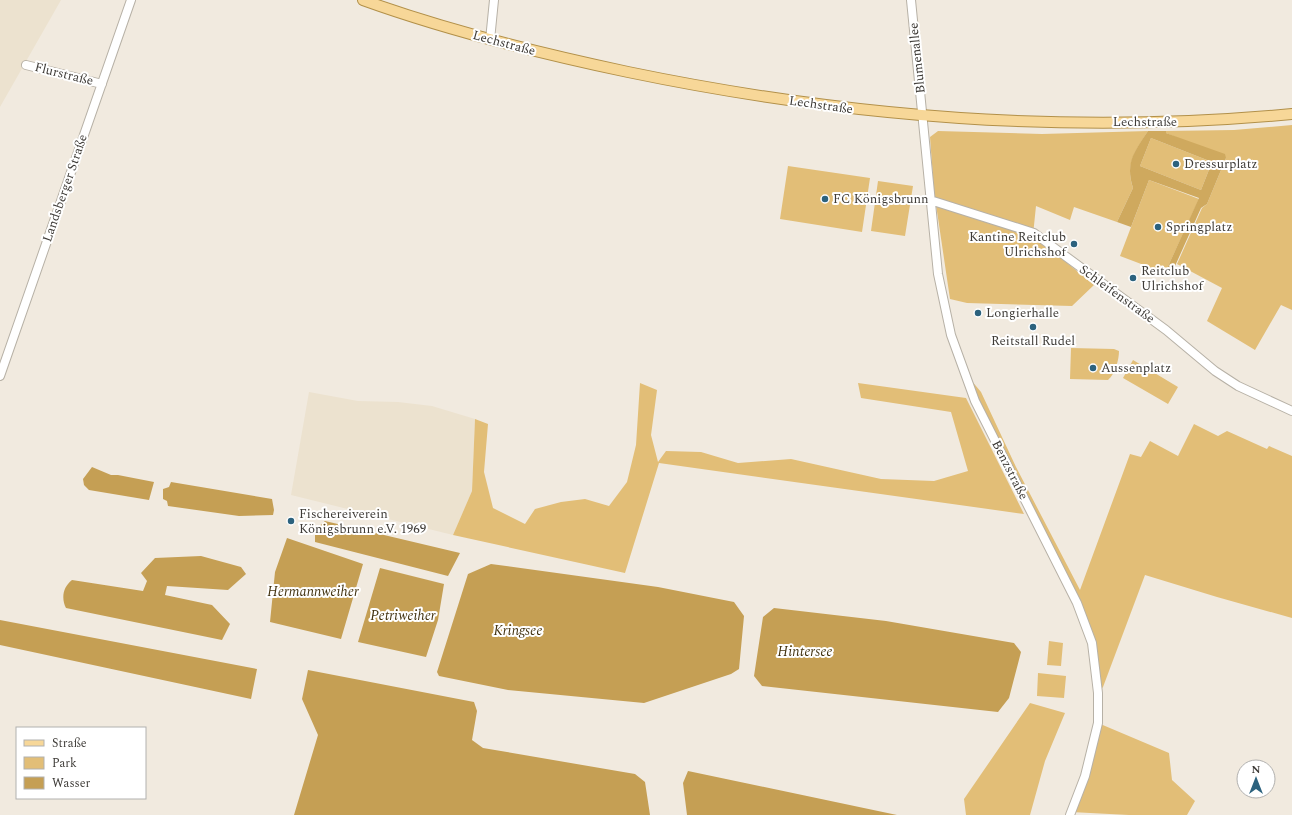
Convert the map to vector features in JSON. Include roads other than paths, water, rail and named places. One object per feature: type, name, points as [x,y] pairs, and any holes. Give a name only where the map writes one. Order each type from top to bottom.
[{"type":"main road","name":"Lechstraße","points":[[363,0],[443,27],[566,59],[715,89],[879,112],[994,120],[1192,122],[1292,114]]},
{"type":"street","name":"Landsberger Straße","points":[[0,376],[131,0]]},
{"type":"street","points":[[490,40],[494,0]]},
{"type":"street","name":"Blumenallee","points":[[911,0],[923,116]]},
{"type":"street","name":"Flurstraße","points":[[26,65],[102,84]]},
{"type":"street","name":"Benzstraße","points":[[923,116],[930,200],[942,300],[951,335],[976,401],[1077,603],[1092,643],[1098,693],[1098,723],[1085,776],[1070,815]]},
{"type":"street","name":"Schleifenstraße","points":[[930,200],[1034,233],[1142,314],[1166,330],[1215,371],[1238,386],[1292,411]]},
{"type":"water","points":[[92,467],[111,475],[154,482],[149,500],[89,490],[84,485],[83,479]]},
{"type":"water","points":[[171,482],[272,499],[274,510],[273,515],[239,516],[168,506],[167,501],[163,499],[163,489],[169,487]]},
{"type":"water","points":[[325,521],[460,553],[448,576],[315,542],[315,530]]},
{"type":"water","name":"Hermannweiher","points":[[287,538],[363,564],[341,639],[270,622],[275,572]]},
{"type":"water","points":[[201,556],[241,567],[246,574],[228,590],[167,586],[165,595],[212,605],[230,624],[222,640],[66,608],[64,604],[63,597],[65,589],[72,580],[143,591],[147,581],[141,573],[155,558]]},
{"type":"water","name":"Kringsee","points":[[491,564],[658,587],[734,602],[744,616],[739,669],[731,674],[644,703],[508,690],[439,676],[437,672],[468,574]]},
{"type":"water","name":"Petriweiher","points":[[380,568],[444,584],[438,620],[426,657],[358,642]]},
{"type":"water","name":"Hintersee","points":[[774,608],[886,621],[1014,643],[1021,652],[1009,698],[998,712],[762,686],[754,676],[763,617]]},
{"type":"water","points":[[0,620],[257,669],[251,699],[0,645]]},
{"type":"water","points":[[308,670],[474,702],[477,711],[472,740],[483,748],[635,774],[645,782],[650,815],[294,815],[318,735],[302,699]]},
{"type":"water","points":[[688,771],[897,815],[687,815],[683,783]]},
{"type":"place","name":"Dressurplatz","points":[[1176,164]]},
{"type":"place","name":"FC Königsbrunn","points":[[825,199]]},
{"type":"place","name":"Springplatz","points":[[1158,227]]},
{"type":"place","name":"Kantine Reitclub Ulrichshof","points":[[1074,244]]},
{"type":"place","name":"Reitclub Ulrichshof","points":[[1133,278]]},
{"type":"place","name":"Longierhalle","points":[[978,313]]},
{"type":"place","name":"Reitstall Rudel","points":[[1033,327]]},
{"type":"place","name":"Aussenplatz","points":[[1093,368]]},
{"type":"place","name":"Fischereiverein Königsbrunn e.V. 1969","points":[[291,521]]}]
